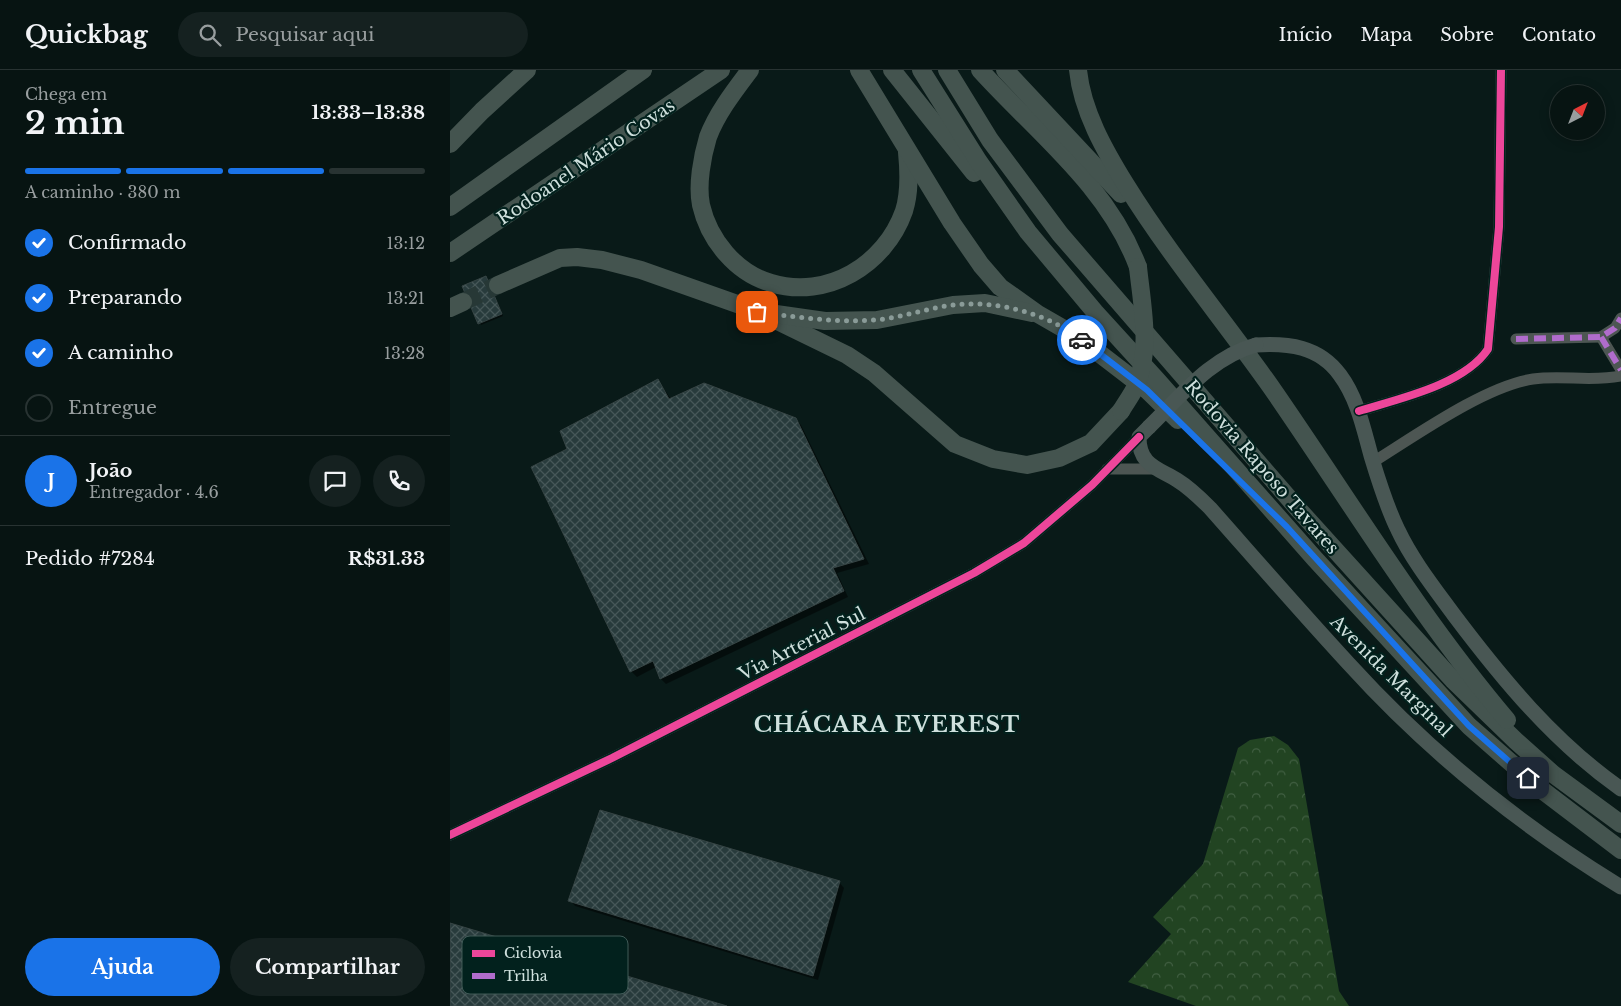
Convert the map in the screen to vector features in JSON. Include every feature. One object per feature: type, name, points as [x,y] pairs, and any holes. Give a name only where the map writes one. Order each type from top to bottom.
[{"type":"highway","points":[[450,144],[482,111],[527,70]]},
{"type":"highway","points":[[450,207],[643,70]]},
{"type":"highway","name":"Rodoanel Mário Covas","points":[[450,253],[722,70]]},
{"type":"highway","points":[[750,70],[730,98],[708,137],[700,176],[701,204],[712,234],[730,258],[747,271],[771,283],[799,286],[825,285],[855,273],[878,254],[893,235],[904,211],[910,173],[906,146]]},
{"type":"highway","points":[[859,70],[952,223],[981,265],[1000,287],[1038,314],[1078,337],[1147,390],[1287,527]]},
{"type":"highway","points":[[892,70],[984,185],[1028,232]]},
{"type":"highway","name":"Rodovia Raposo Tavares","points":[[921,70],[998,190],[1028,232],[1095,312],[1158,380],[1287,527],[1469,726],[1542,790],[1621,850]]},
{"type":"highway","name":"Rodovia Raposo Tavares","points":[[947,70],[990,140],[1060,234],[1299,510],[1453,680],[1553,774],[1621,824]]},
{"type":"highway","points":[[498,285],[546,262],[560,258],[577,257],[602,260],[642,270],[757,312],[847,355],[874,373],[926,421],[955,444],[994,460],[1027,465],[1059,458],[1091,443],[1121,411],[1136,387],[1143,354],[1144,323],[1138,267],[1117,224],[1087,182],[980,70]]},
{"type":"highway","points":[[1005,70],[1108,178],[1170,251],[1269,384],[1424,612],[1497,708],[1553,774]]},
{"type":"highway","points":[[1078,70],[1089,114],[1108,155],[1170,251]]},
{"type":"highway","points":[[757,312],[825,322],[877,320],[953,305],[985,303],[1038,314]]},
{"type":"main road","points":[[1144,432],[1211,367],[1226,356],[1256,345],[1284,343],[1309,350],[1326,360],[1340,375],[1359,412],[1373,462],[1398,530],[1437,591],[1488,660],[1522,701],[1578,754],[1621,789]]},
{"type":"main road","name":"Avenida Marginal","points":[[1144,432],[1142,454],[1155,469],[1194,492],[1210,508],[1349,665],[1419,734],[1481,789],[1546,839],[1621,887]]},
{"type":"street","points":[[1359,412],[1410,395],[1449,379],[1475,364],[1488,349],[1499,227],[1500,70]]},
{"type":"street","points":[[1516,339],[1602,337],[1615,328],[1621,318]]},
{"type":"street","points":[[1602,337],[1621,370]]},
{"type":"street","points":[[1373,462],[1461,408],[1510,384],[1534,379],[1606,379],[1621,376]]},
{"type":"street","name":"Via Arterial Sul","points":[[450,835],[621,753],[974,573],[1024,543],[1107,469],[1144,432]]},
{"type":"street","points":[[1107,469],[1155,469]]},
{"type":"green space","points":[[1274,736],[1288,745],[1299,759],[1339,991],[1349,1006],[1196,1006],[1128,982],[1171,934],[1153,917],[1203,864],[1238,748],[1250,740]]},
{"type":"building","points":[[486,276],[502,314],[478,324],[462,286]]},
{"type":"building","points":[[658,379],[669,399],[704,383],[796,418],[864,559],[833,568],[844,591],[660,679],[653,661],[630,672],[531,467],[567,449],[560,431]]},
{"type":"building","points":[[600,810],[840,881],[813,976],[568,901]]},
{"type":"building","points":[[450,923],[493,936],[462,936],[462,994],[628,994],[628,976],[727,1006],[450,1006]]},
{"type":"tunnel","points":[[463,302],[498,285]]},
{"type":"marked path","points":[[1516,339],[1601,337],[1615,328],[1621,318]]},
{"type":"marked path","points":[[1601,337],[1621,370]]},
{"type":"cycle path","points":[[1359,411],[1411,396],[1447,381],[1477,362],[1488,349],[1499,227],[1501,70]]},
{"type":"cycle path","points":[[450,835],[612,758],[974,573],[1024,543],[1092,485],[1139,437]]},
{"type":"way so far","points":[[757,312],[825,322],[877,320],[953,305],[985,303],[1038,314],[1082,340]]},
{"type":"district","name":"CHÁCARA EVEREST","points":[[887,724]]},
{"type":"route","points":[[1082,340],[1147,390],[1287,527],[1391,643],[1469,726],[1528,778]]}]
